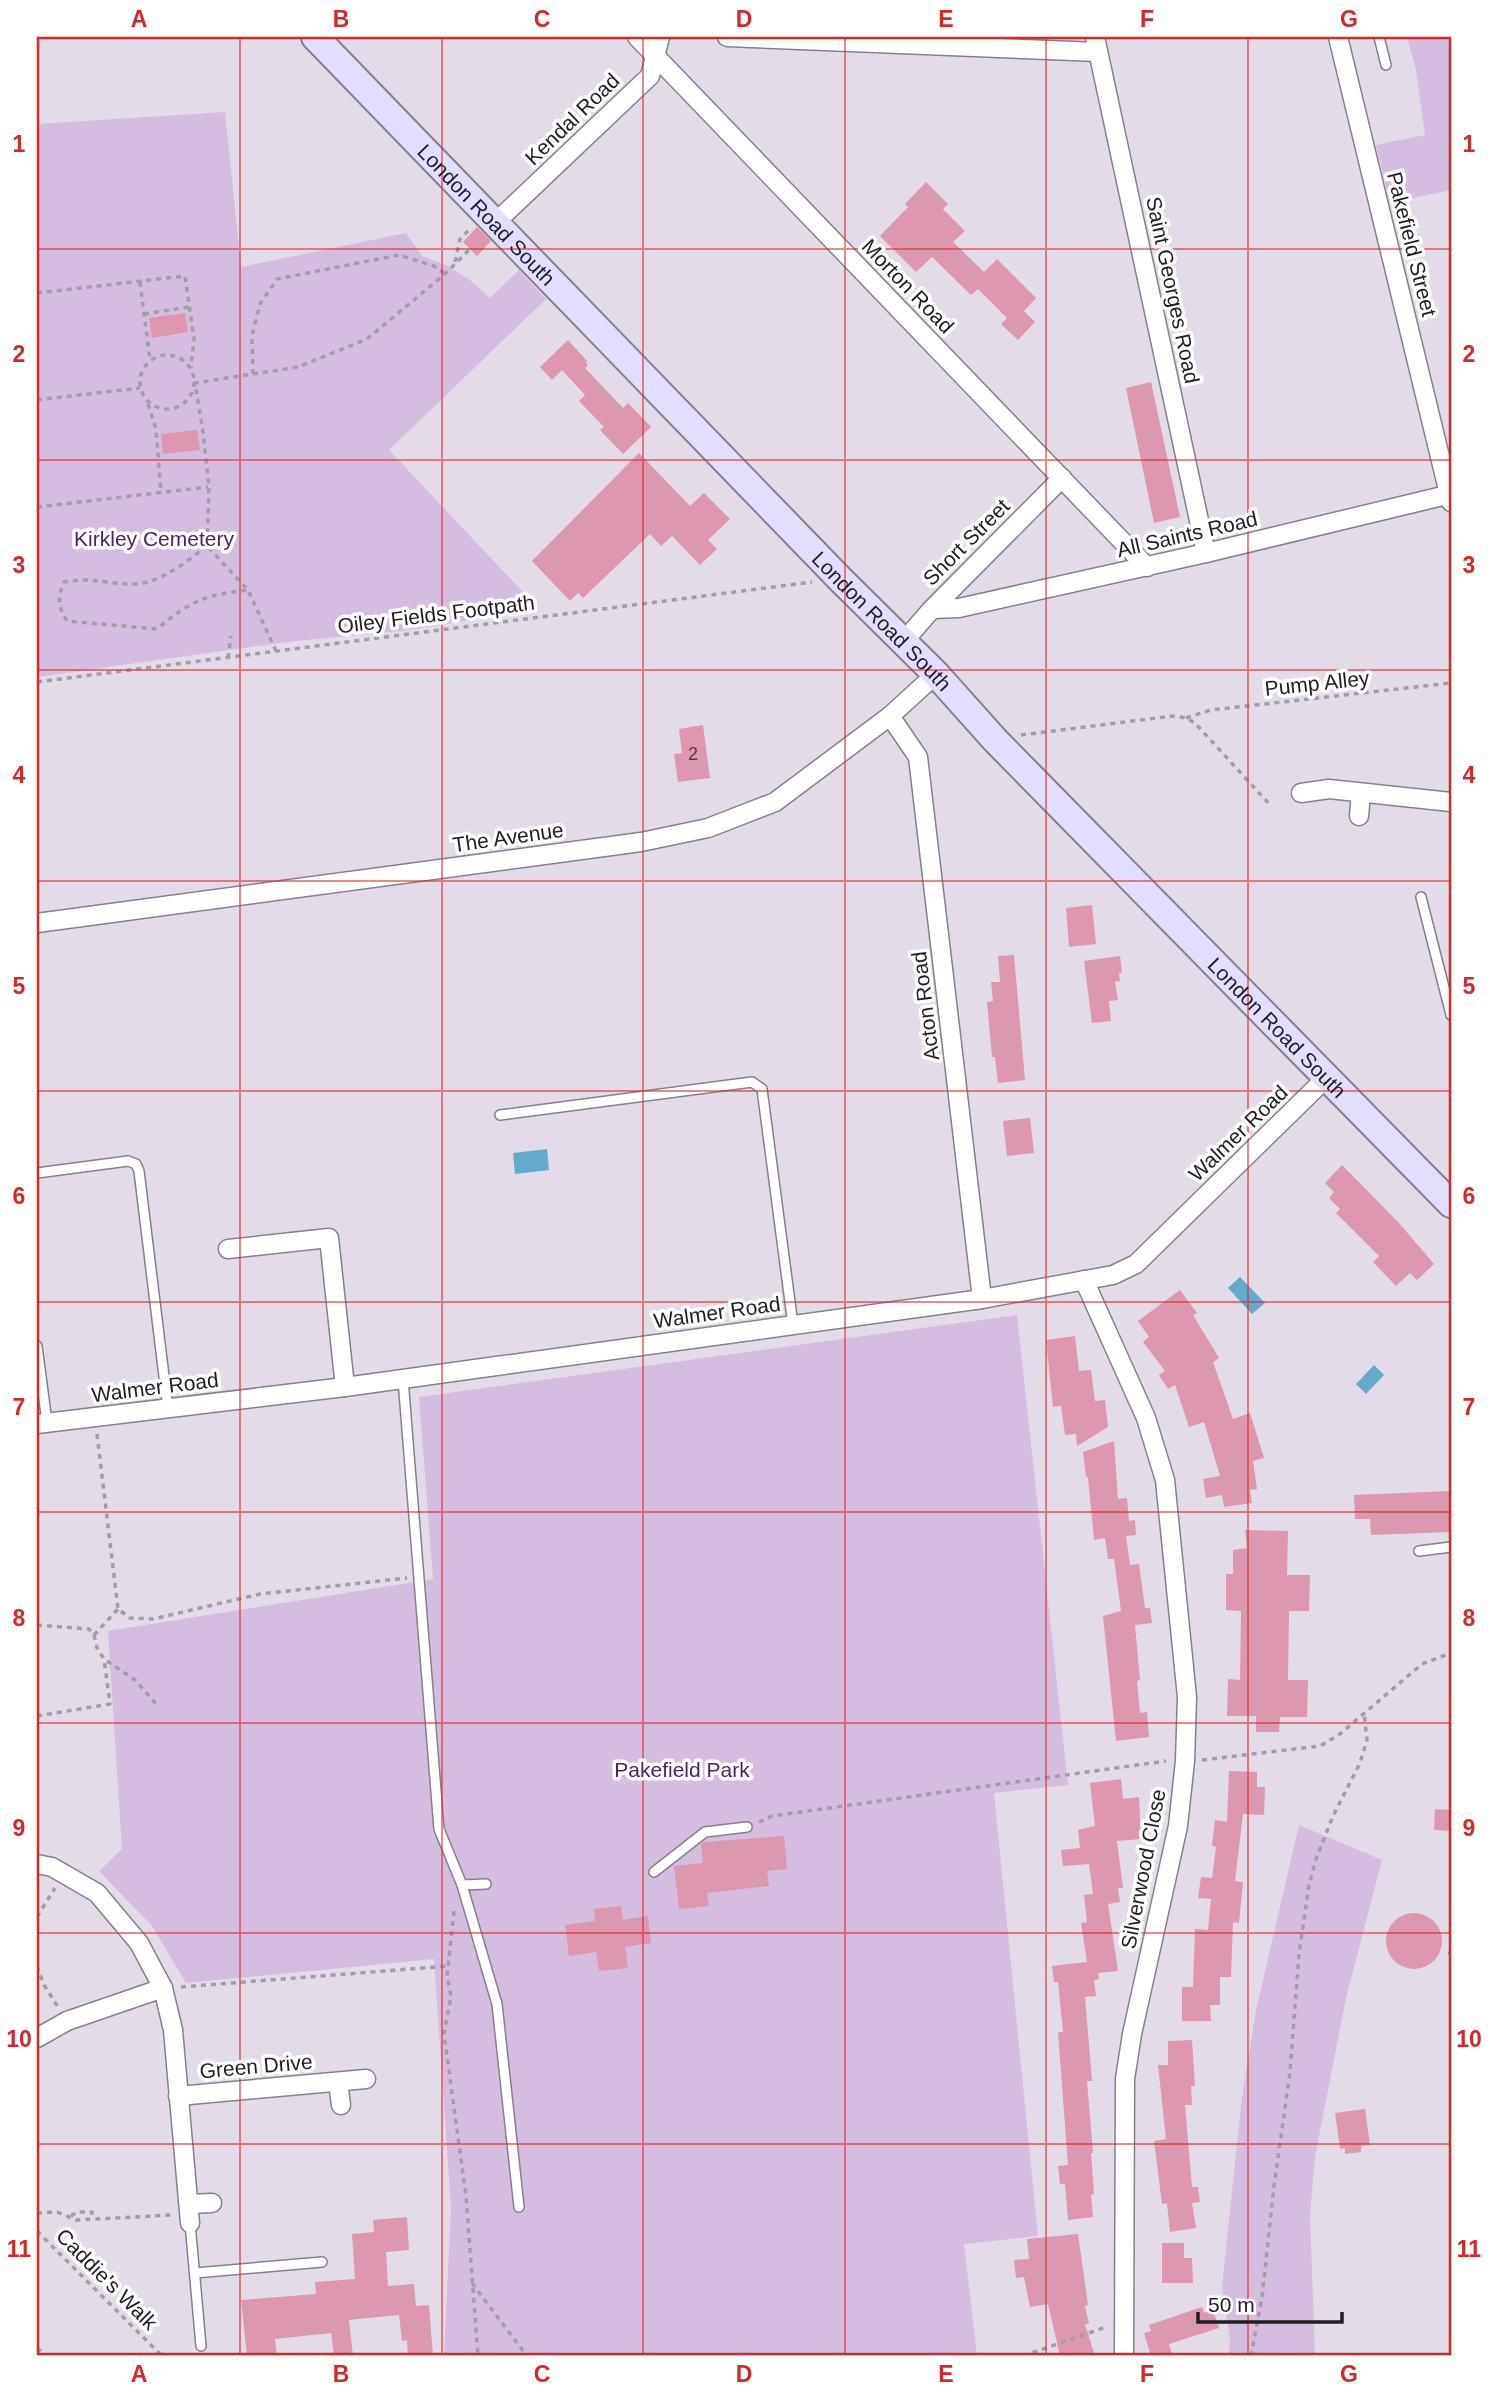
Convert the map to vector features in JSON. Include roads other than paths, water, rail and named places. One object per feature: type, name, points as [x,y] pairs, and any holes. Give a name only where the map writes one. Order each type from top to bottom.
[{"type":"main road","name":"London Road South","points":[[316,37],[840,579],[936,674],[995,740],[1451,1204]]},
{"type":"street","name":"Morton Road","points":[[637,37],[1147,567]]},
{"type":"street","name":"Kendal Road","points":[[495,223],[650,76],[660,37]]},
{"type":"street","points":[[727,37],[1096,44]]},
{"type":"street","name":"Pakefield Street","points":[[1338,37],[1451,497]]},
{"type":"street","name":"Saint Georges Road","points":[[1096,44],[1206,553]]},
{"type":"street","name":"Short Street","points":[[904,641],[932,609],[1062,478]]},
{"type":"street","name":"All Saints Road","points":[[932,609],[959,608],[1451,497]]},
{"type":"street","name":"The Avenue","points":[[37,923],[641,842],[708,828],[775,802],[890,716],[936,674]]},
{"type":"street","name":"Acton Road","points":[[890,716],[918,757],[982,1300]]},
{"type":"street","points":[[1301,793],[1329,789],[1451,802]]},
{"type":"street","points":[[1359,816],[1361,793]]},
{"type":"street","name":"Walmer Road","points":[[42,1423],[345,1387],[982,1300],[1113,1275],[1136,1264],[1326,1078]]},
{"type":"street","points":[[228,1249],[329,1238],[345,1387]]},
{"type":"street","name":"Silverwood Close","points":[[1084,1280],[1146,1418],[1165,1480],[1187,1698],[1185,1761],[1178,1826],[1132,2034],[1125,2079],[1124,2356]]},
{"type":"street","name":"Green Drive","points":[[37,1864],[52,1867],[97,1893],[139,1943],[163,1988],[173,2030],[189,2214]]},
{"type":"street","points":[[37,2038],[67,2021],[163,1988]]},
{"type":"street","name":"Green Drive","points":[[178,2096],[366,2079]]},
{"type":"street","name":"Green Drive","points":[[338,2082],[341,2105]]},
{"type":"street","points":[[189,2214],[212,2203]]},
{"type":"lane","points":[[1379,37],[1386,65]]},
{"type":"lane","points":[[1421,897],[1451,1015]]},
{"type":"lane","points":[[500,1115],[752,1082],[762,1089],[793,1325]]},
{"type":"lane","points":[[37,1173],[128,1161],[136,1164],[168,1409]]},
{"type":"lane","points":[[37,1346],[42,1423]]},
{"type":"lane","points":[[403,1379],[439,1829],[462,1885],[497,2004],[519,2207]]},
{"type":"lane","points":[[1419,1551],[1451,1548]]},
{"type":"lane","points":[[654,1872],[705,1832],[747,1827]]},
{"type":"lane","points":[[462,1885],[486,1884]]},
{"type":"lane","points":[[189,2214],[201,2346]]},
{"type":"lane","points":[[195,2273],[321,2262]]},
{"type":"water","points":[[547,1149],[549,1170],[515,1174],[513,1153]]},
{"type":"water","points":[[1240,1277],[1265,1303],[1252,1314],[1228,1288]]},
{"type":"water","points":[[1374,1365],[1384,1375],[1366,1394],[1356,1384]]},
{"type":"park label","name":"Kirkley Cemetery","points":[[154,538]]},
{"type":"park label","name":"Pakefield Park","points":[[682,1769]]}]
